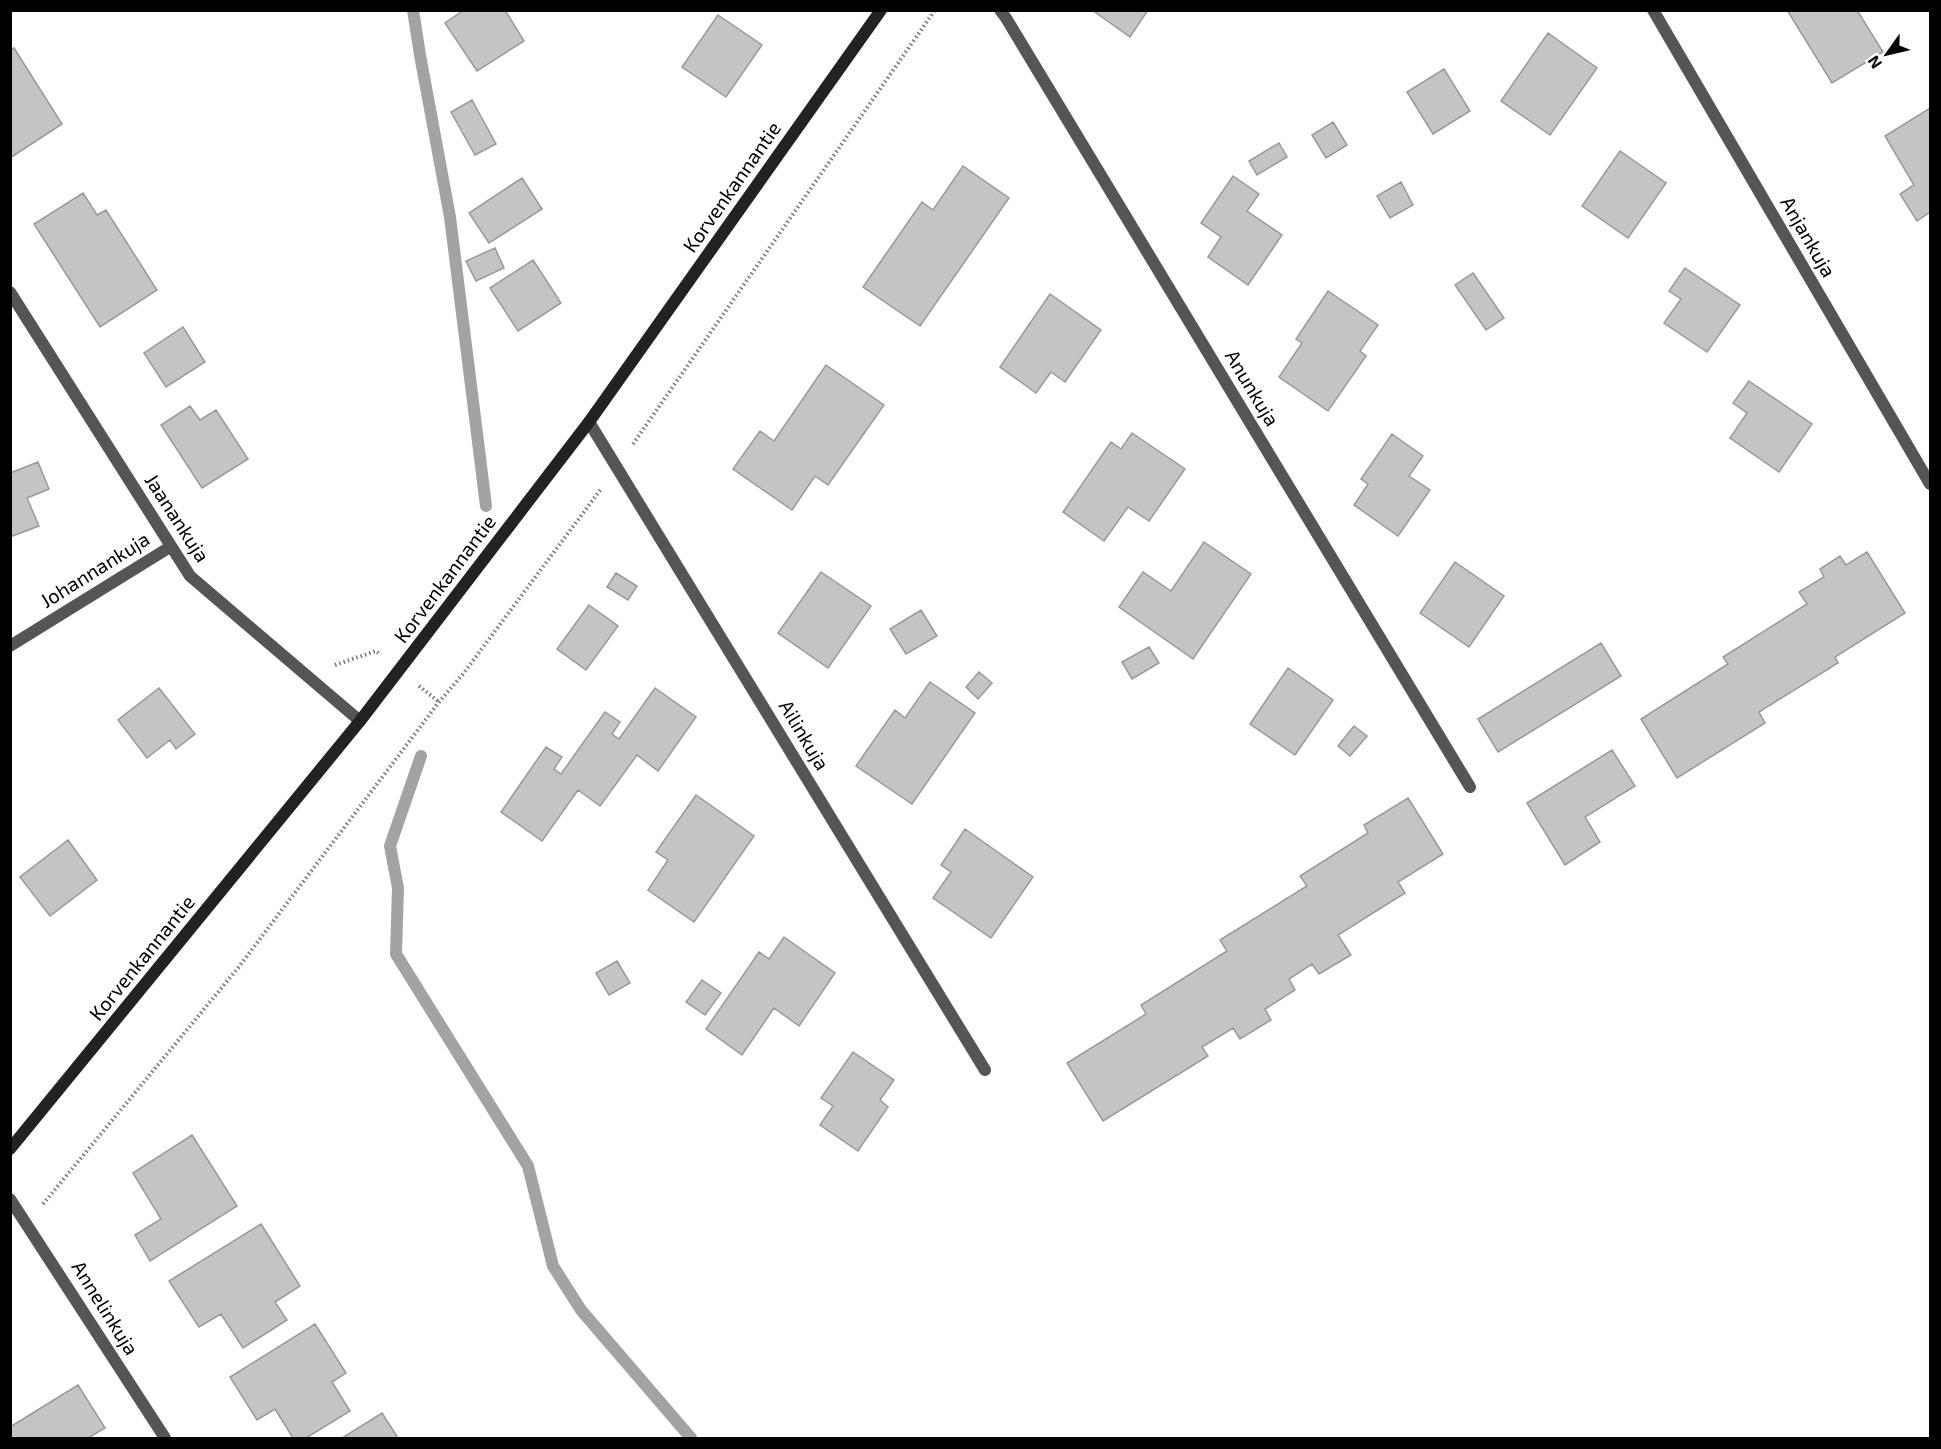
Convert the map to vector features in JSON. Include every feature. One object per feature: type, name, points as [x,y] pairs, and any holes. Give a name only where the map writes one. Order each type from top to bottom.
[{"type":"main road","name":"Korvenkannantie","points":[[10,1149],[360,721],[589,422],[882,10]]},
{"type":"street","name":"Anunkuja","points":[[1000,10],[1470,787]]},
{"type":"street","name":"Anjankuja","points":[[1653,10],[1930,484]]},
{"type":"street","name":"Jaanankuja","points":[[10,292],[190,576],[360,721]]},
{"type":"street","name":"Ailinkuja","points":[[589,422],[985,1070]]},
{"type":"street","name":"Johannankuja","points":[[10,646],[170,547]]},
{"type":"street","name":"Annelinkuja","points":[[10,1199],[28,1223],[165,1438]]},
{"type":"path","points":[[28,1223],[238,968],[463,674],[617,466],[935,10]]},
{"type":"building","points":[[464,10],[505,10],[524,41],[477,71],[445,23]]},
{"type":"building","points":[[1092,10],[1148,10],[1130,37]]},
{"type":"building","points":[[1787,10],[1857,10],[1883,52],[1832,83]]},
{"type":"building","points":[[718,15],[762,45],[726,97],[682,67]]},
{"type":"building","points":[[1548,33],[1597,68],[1550,135],[1501,101]]},
{"type":"building","points":[[14,48],[62,124],[10,158],[10,50]]},
{"type":"building","points":[[1444,69],[1470,111],[1433,134],[1407,92]]},
{"type":"building","points":[[472,100],[496,144],[475,155],[451,112]]},
{"type":"building","points":[[1930,108],[1930,212],[1917,221],[1900,194],[1914,185],[1885,136]]},
{"type":"building","points":[[1333,122],[1347,145],[1326,158],[1312,135]]},
{"type":"building","points":[[1279,143],[1287,157],[1257,175],[1249,161]]},
{"type":"building","points":[[1620,151],[1666,183],[1628,238],[1582,206]]},
{"type":"building","points":[[963,166],[1009,198],[920,326],[863,287],[922,202],[933,210]]},
{"type":"building","points":[[1233,176],[1259,194],[1247,211],[1282,235],[1248,285],[1208,257],[1221,237],[1201,223]]},
{"type":"building","points":[[522,178],[542,209],[489,243],[469,213]]},
{"type":"building","points":[[1401,182],[1413,205],[1390,218],[1377,196]]},
{"type":"building","points":[[83,193],[97,215],[106,210],[157,290],[100,327],[34,224]]},
{"type":"building","points":[[495,248],[504,268],[476,281],[466,261]]},
{"type":"building","points":[[533,260],[561,303],[518,331],[490,288]]},
{"type":"building","points":[[1685,268],[1740,305],[1707,352],[1664,323],[1681,299],[1669,291]]},
{"type":"building","points":[[1473,273],[1504,318],[1486,330],[1455,285]]},
{"type":"building","points":[[1328,291],[1378,325],[1360,351],[1366,356],[1328,411],[1279,377],[1302,343],[1296,339]]},
{"type":"building","points":[[1050,294],[1101,330],[1065,382],[1051,372],[1036,393],[1000,367]]},
{"type":"building","points":[[183,327],[205,362],[166,387],[144,353]]},
{"type":"building","points":[[826,365],[884,405],[828,485],[815,476],[792,510],[733,469],[760,431],[774,441]]},
{"type":"building","points":[[1749,381],[1812,424],[1779,472],[1730,438],[1747,413],[1733,403]]},
{"type":"building","points":[[190,406],[200,420],[216,410],[248,459],[202,488],[161,425]]},
{"type":"building","points":[[1132,433],[1185,469],[1149,521],[1128,507],[1104,541],[1063,512],[1111,442],[1121,449]]},
{"type":"building","points":[[1392,434],[1423,456],[1409,476],[1430,490],[1398,536],[1354,505],[1368,484],[1361,479]]},
{"type":"building","points":[[38,462],[49,489],[27,498],[39,526],[10,537],[10,473]]},
{"type":"building","points":[[1204,542],[1251,574],[1193,659],[1119,607],[1143,572],[1171,591]]},
{"type":"building","points":[[1867,552],[1905,613],[1835,657],[1838,663],[1759,712],[1765,723],[1677,778],[1641,719],[1728,664],[1723,657],[1807,604],[1799,592],[1824,577],[1820,569],[1840,556],[1846,565]]},
{"type":"building","points":[[1455,562],[1504,596],[1469,647],[1420,613]]},
{"type":"building","points":[[821,572],[871,606],[828,668],[778,633]]},
{"type":"building","points":[[616,573],[637,586],[628,600],[607,587]]},
{"type":"building","points":[[589,605],[618,626],[586,670],[557,649]]},
{"type":"building","points":[[921,610],[937,636],[906,654],[890,629]]},
{"type":"building","points":[[1601,643],[1621,676],[1498,752],[1478,719]]},
{"type":"building","points":[[1149,647],[1159,663],[1132,679],[1122,662]]},
{"type":"building","points":[[1288,668],[1333,700],[1295,755],[1250,724]]},
{"type":"building","points":[[979,672],[992,683],[978,699],[966,687]]},
{"type":"building","points":[[930,682],[975,713],[912,804],[856,766],[895,710],[905,718]]},
{"type":"building","points":[[159,688],[195,734],[176,749],[170,740],[147,758],[118,720]]},
{"type":"building","points":[[655,688],[696,717],[658,771],[637,755],[600,806],[578,790],[542,841],[501,812],[546,747],[562,757],[554,769],[561,774],[605,712],[620,722],[612,734],[619,739]]},
{"type":"building","points":[[1354,726],[1367,736],[1350,756],[1338,746]]},
{"type":"building","points":[[1612,750],[1635,786],[1585,817],[1600,842],[1565,865],[1527,803]]},
{"type":"building","points":[[696,795],[754,836],[694,922],[648,890],[668,860],[656,852]]},
{"type":"building","points":[[1408,798],[1443,854],[1398,882],[1405,893],[1338,935],[1351,955],[1319,974],[1312,964],[1289,979],[1295,990],[1265,1009],[1271,1020],[1240,1039],[1233,1028],[1202,1047],[1208,1056],[1103,1121],[1067,1063],[1146,1014],[1141,1005],[1227,951],[1220,940],[1307,886],[1300,876],[1368,833],[1364,825]]},
{"type":"building","points":[[965,829],[1033,877],[991,938],[933,898],[951,872],[941,865]]},
{"type":"building","points":[[68,840],[97,880],[50,916],[20,877]]},
{"type":"building","points":[[784,937],[835,973],[799,1026],[774,1008],[742,1055],[706,1029],[759,952],[769,959]]},
{"type":"building","points":[[617,961],[630,983],[609,995],[596,973]]},
{"type":"building","points":[[702,980],[721,993],[705,1015],[686,1002]]},
{"type":"building","points":[[853,1052],[894,1080],[880,1100],[888,1107],[858,1151],[820,1125],[833,1106],[821,1098]]},
{"type":"building","points":[[192,1135],[237,1206],[150,1261],[135,1235],[161,1219],[133,1173]]},
{"type":"building","points":[[261,1224],[300,1286],[275,1302],[287,1320],[243,1348],[221,1314],[199,1327],[169,1281]]},
{"type":"building","points":[[315,1324],[346,1373],[332,1382],[350,1411],[306,1438],[293,1438],[275,1409],[257,1420],[230,1377]]},
{"type":"building","points":[[78,1385],[105,1428],[88,1438],[10,1438],[10,1427]]},
{"type":"building","points":[[382,1413],[398,1438],[342,1438]]},
{"type":"waterway","points":[[413,10],[450,217],[486,506]]},
{"type":"waterway","points":[[421,756],[390,846],[398,888],[396,954],[528,1166],[553,1266],[581,1310],[691,1438]]}]
